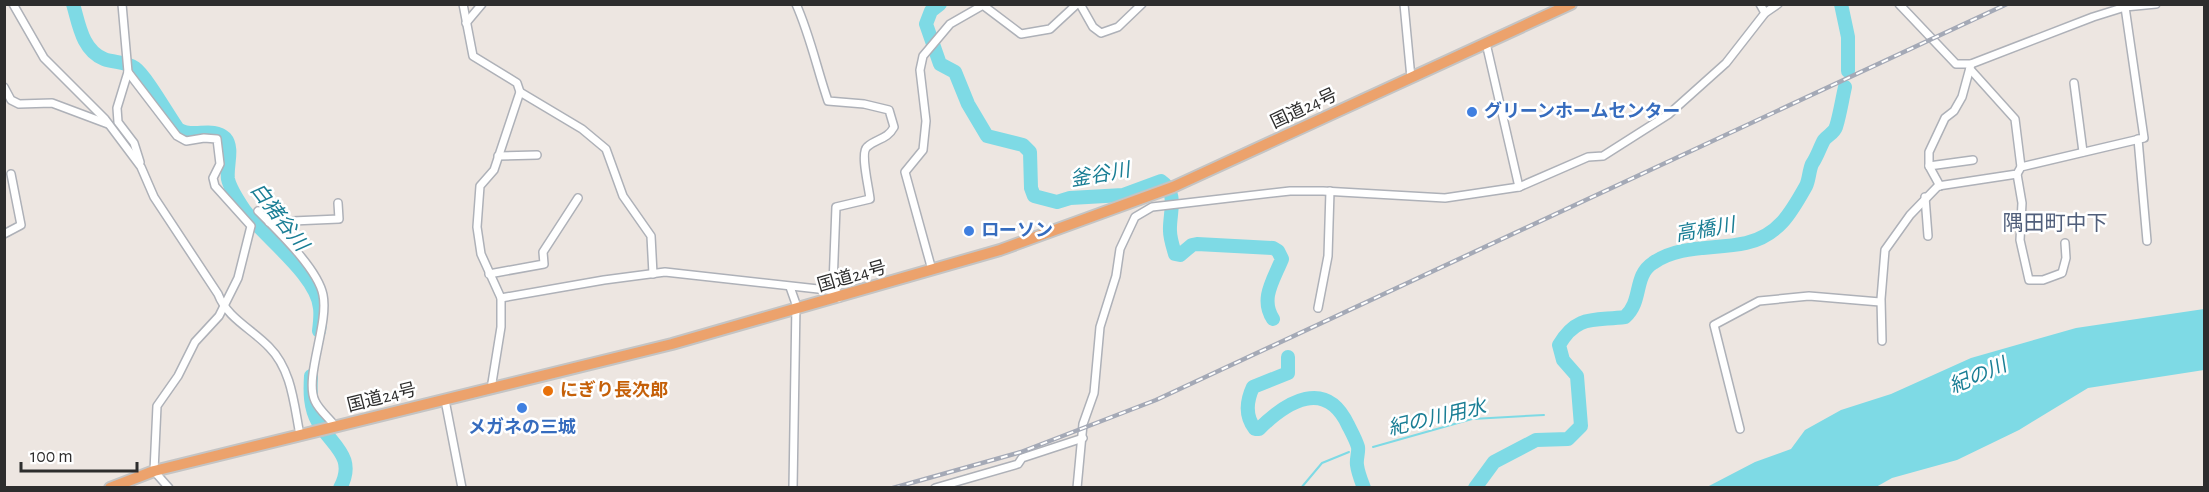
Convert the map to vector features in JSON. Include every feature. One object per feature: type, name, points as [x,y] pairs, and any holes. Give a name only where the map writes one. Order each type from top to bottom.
[{"type":"highway","name":"国道24号","points":[[110,488],[154,471],[445,400],[795,310],[837,295],[1022,243],[1173,187],[1571,4]]},
{"type":"street","points":[[13,4],[44,58],[110,124],[141,167]]},
{"type":"street","points":[[122,4],[125,49],[129,59],[117,108],[118,122],[134,143],[154,197],[218,294],[222,307],[270,348],[279,361],[290,382],[300,435]]},
{"type":"street","points":[[463,4],[473,56],[517,83],[520,92],[494,170],[480,186],[478,217],[481,254],[501,298],[501,327],[491,388]]},
{"type":"street","points":[[466,23],[482,4]]},
{"type":"street","points":[[796,4],[828,101],[871,105],[889,110],[894,127],[889,136],[867,147],[863,155],[870,199],[836,207],[833,285],[837,295]]},
{"type":"street","points":[[932,270],[905,172],[923,150],[926,121],[920,70],[923,56],[950,24],[985,5],[1021,34],[1050,29],[1078,4],[1093,27],[1101,33],[1118,27],[1142,4]]},
{"type":"street","points":[[1404,4],[1411,78]]},
{"type":"street","points":[[1760,4],[1765,13]]},
{"type":"street","points":[[1077,488],[1083,424],[1094,393],[1100,327],[1116,276],[1120,249],[1135,217],[1152,207],[1290,191],[1330,191],[1445,198],[1519,187],[1588,157],[1603,156],[1669,114],[1726,63],[1765,13],[1778,4]]},
{"type":"street","points":[[1899,4],[1956,64],[1970,67],[2126,7],[2156,4]]},
{"type":"street","points":[[1882,341],[1880,302],[1885,250],[1925,197],[1941,186],[2019,171],[2083,152],[2144,138],[2126,7]]},
{"type":"street","points":[[1486,43],[1519,187]]},
{"type":"street","points":[[1941,186],[1929,166],[1929,152],[1945,118],[1954,111],[1962,97],[1970,67]]},
{"type":"street","points":[[1970,67],[2016,118],[2022,203],[2020,240],[2030,280],[2043,280],[2062,273],[2066,258],[2065,243]]},
{"type":"street","points":[[128,70],[177,136],[186,141],[204,138],[217,139],[220,164],[213,178],[215,186],[253,220]]},
{"type":"street","points":[[2074,83],[2083,152]]},
{"type":"street","points":[[4,87],[10,100],[19,104],[52,103],[110,124]]},
{"type":"street","points":[[520,92],[582,129],[606,149],[623,196],[640,217],[651,236],[653,274]]},
{"type":"street","points":[[2138,139],[2147,241]]},
{"type":"street","points":[[498,156],[537,155]]},
{"type":"street","points":[[1929,166],[1973,160]]},
{"type":"street","points":[[4,234],[21,225],[11,174]]},
{"type":"street","points":[[1318,308],[1328,256],[1330,191]]},
{"type":"street","points":[[1925,197],[1928,236]]},
{"type":"street","points":[[489,274],[544,264],[543,252],[578,198]]},
{"type":"street","points":[[269,222],[339,219],[338,202]]},
{"type":"street","points":[[170,488],[154,471],[157,405],[178,376],[195,342],[212,326],[238,278],[251,226],[258,211],[315,277],[323,295],[322,330],[313,379],[314,400],[335,426]]},
{"type":"street","points":[[501,298],[665,272],[837,295]]},
{"type":"street","points":[[790,287],[795,310],[793,488]]},
{"type":"street","points":[[1740,429],[1714,325],[1758,301],[1809,296],[1880,302]]},
{"type":"street","points":[[445,400],[462,488]]},
{"type":"street","points":[[935,488],[1018,464],[1022,458],[1083,438]]},
{"type":"water","name":"紀の川","points":[[2204,309],[2204,370],[2088,388],[2019,430],[1957,460],[1892,478],[1876,487],[1707,487],[1755,462],[1791,449],[1805,430],[1841,410],[1891,394],[1971,358],[2076,328]]},
{"type":"waterway","name":"白猪谷川","points":[[73,4],[82,36],[91,49],[104,59],[127,64],[140,72],[178,129],[189,133],[214,133],[225,138],[229,147],[228,179],[233,191],[245,211],[310,283],[317,295],[320,308],[319,331]]},
{"type":"waterway","name":"釜谷川","points":[[940,4],[931,11],[926,24],[940,64],[955,72],[968,104],[987,136],[1023,145],[1030,152],[1031,188],[1034,196],[1057,202],[1070,198],[1123,195],[1161,181],[1170,191],[1172,204],[1170,234],[1175,254],[1180,255],[1192,245],[1197,244],[1273,248],[1278,251],[1282,259],[1268,297],[1269,312],[1273,319]]},
{"type":"waterway","points":[[1841,4],[1848,37],[1848,71]]},
{"type":"waterway","name":"高橋川","points":[[1475,488],[1494,462],[1536,440],[1568,439],[1581,426],[1577,376],[1563,360],[1559,345],[1573,328],[1596,319],[1625,317],[1631,311],[1647,268],[1663,257],[1686,250],[1757,240],[1782,222],[1806,186],[1812,164],[1824,140],[1835,129],[1845,87]]},
{"type":"waterway","name":"釜谷川","points":[[1288,357],[1288,373],[1253,387],[1249,398],[1249,419],[1255,429],[1259,429],[1294,403],[1318,398],[1329,402],[1339,411],[1356,441],[1357,468],[1364,488]]},
{"type":"waterway","name":"白猪谷川","points":[[311,376],[311,400],[315,417],[341,452],[344,460],[345,477],[340,488]]},
{"type":"waterway","name":"紀の川用水","points":[[1373,447],[1472,419],[1544,415]]},
{"type":"waterway","name":"紀の川用水","points":[[1301,488],[1322,463],[1349,452]]},
{"type":"railway","points":[[893,488],[1021,452],[1156,400],[2007,4]]},
{"type":"place","name":"グリーンホームセンター","points":[[1472,112]]},
{"type":"place","name":"ローソン","points":[[969,231]]},
{"type":"place","name":"にぎり長次郎","points":[[548,391]]},
{"type":"place","name":"メガネの三城","points":[[522,408]]},
{"type":"district","name":"隅田町中下","points":[[2055,223]]}]
